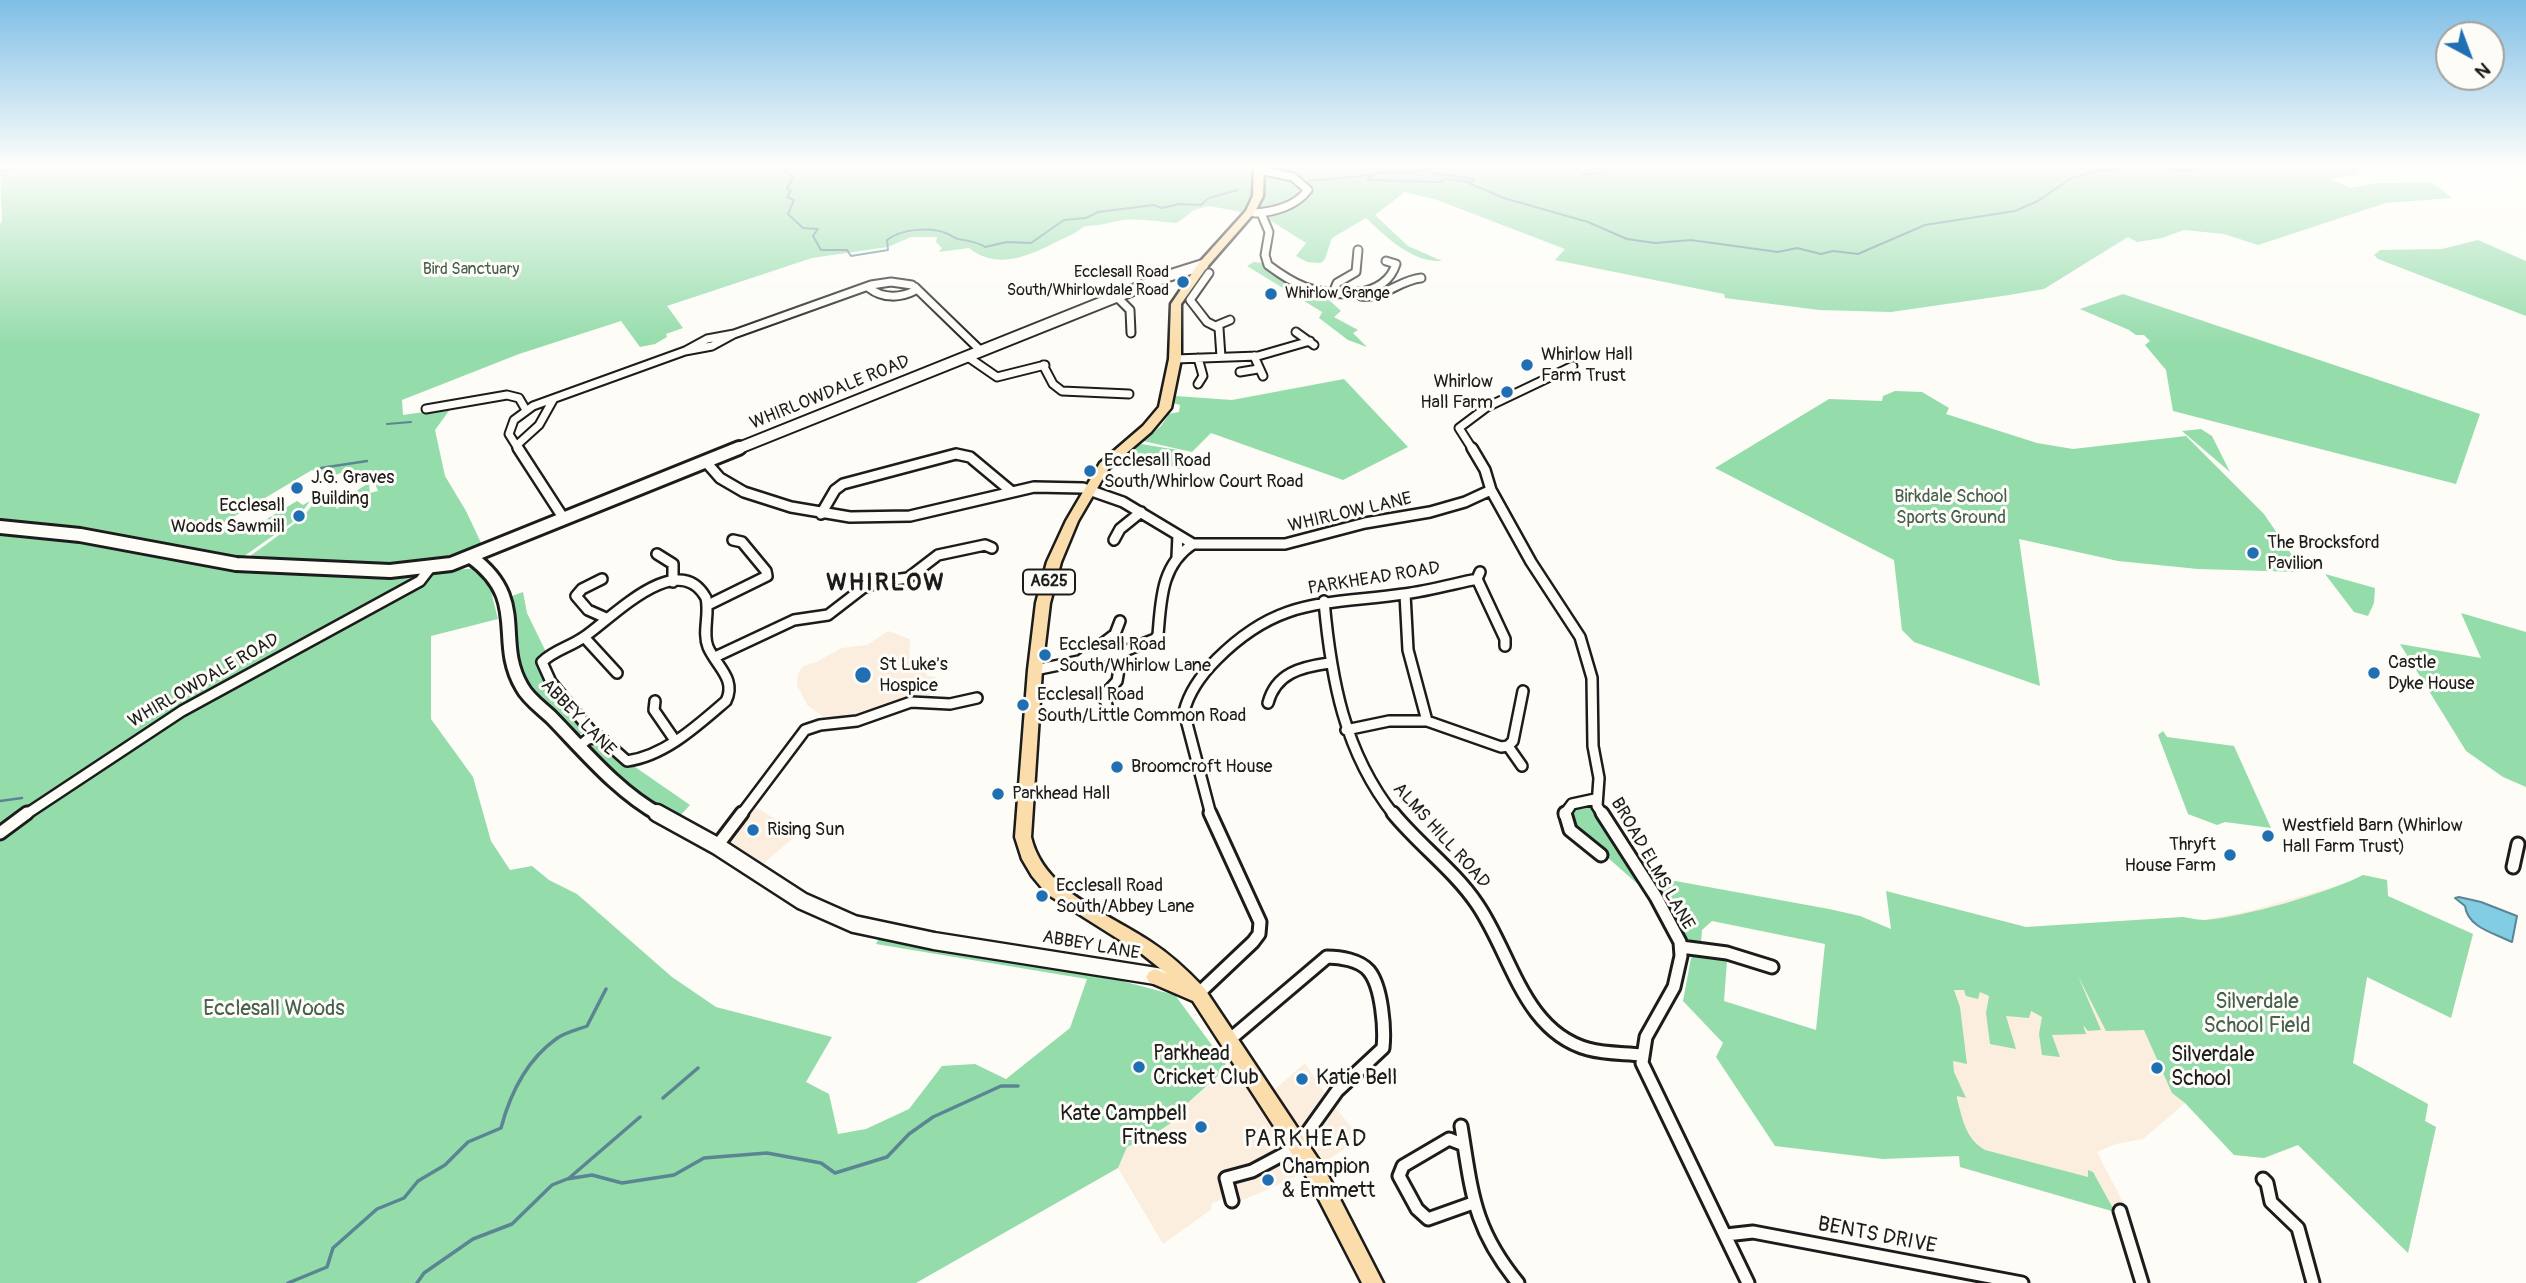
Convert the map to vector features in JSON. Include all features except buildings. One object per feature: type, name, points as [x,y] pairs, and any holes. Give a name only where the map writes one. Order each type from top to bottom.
[{"type":"main road","name":"A625","points":[[1245,226],[1209,272],[1176,303],[1175,359],[1165,408],[1147,429],[1114,456],[1089,490],[1054,562],[1043,603],[1035,670],[1023,825],[1025,848],[1042,878],[1053,889],[1153,951],[1198,994],[1317,1175],[1373,1283]]},
{"type":"main road","name":"WHIRLOWDALE ROAD","points":[[471,557],[1188,268],[1209,272]]},
{"type":"main road","points":[[0,527],[80,535],[236,564],[348,570],[430,568],[471,557]]},
{"type":"main road","name":"ABBEY LANE","points":[[471,557],[490,571],[503,596],[508,609],[513,662],[523,688],[628,793],[653,811],[717,846],[793,896],[854,924],[934,941],[1152,976],[1170,978],[1181,975]]},
{"type":"main road","points":[[1153,951],[1157,964],[1152,976],[1198,994]]},
{"type":"street","points":[[1264,226],[1269,232],[1265,255],[1268,265],[1307,288],[1332,295],[1359,292],[1388,281],[1396,264],[1387,261]]},
{"type":"street","points":[[1332,295],[1338,284],[1356,272],[1358,250]]},
{"type":"street","points":[[1209,272],[1194,290],[1190,300],[1207,322],[1217,326],[1230,320]]},
{"type":"street","points":[[1359,292],[1370,298],[1411,278],[1421,278]]},
{"type":"street","points":[[564,519],[510,430],[514,420],[526,410],[685,351],[712,346],[734,334],[855,290],[871,289],[891,282],[915,287],[981,351]]},
{"type":"street","points":[[908,295],[916,290],[915,287]]},
{"type":"street","points":[[871,289],[888,296],[923,296]]},
{"type":"street","points":[[1116,296],[1129,310],[1130,330],[1120,327]]},
{"type":"street","points":[[1217,326],[1221,357]]},
{"type":"street","points":[[1175,359],[1254,356],[1312,343],[1296,332]]},
{"type":"street","points":[[1240,372],[1260,372],[1254,356]]},
{"type":"street","points":[[968,357],[997,377],[1046,365],[1056,387],[1068,396],[1093,390],[1130,394]]},
{"type":"street","points":[[1198,358],[1203,376],[1198,384]]},
{"type":"street","name":"BROAD ELMS LANE","points":[[1573,366],[1487,407],[1460,425],[1464,438],[1485,470],[1491,490],[1531,562],[1580,637],[1593,686],[1592,721],[1599,792],[1595,799],[1602,815],[1675,929],[1681,947],[1674,987],[1646,1037],[1642,1055]]},
{"type":"street","points":[[426,409],[507,396],[519,398],[526,410]]},
{"type":"street","points":[[517,445],[539,425],[553,400]]},
{"type":"street","points":[[821,514],[835,490],[843,484],[956,454],[970,457],[1012,492]]},
{"type":"street","points":[[706,462],[719,480],[734,488],[794,508],[860,518],[916,516],[1012,492],[1050,486],[1089,490],[1141,512],[1193,544],[1177,557],[1162,588],[1158,635],[1145,644],[1122,652],[1035,670]]},
{"type":"street","name":"WHIRLOW LANE","points":[[1193,544],[1301,542],[1365,523],[1430,512],[1465,502],[1491,490]]},
{"type":"street","points":[[1114,540],[1116,527],[1141,512]]},
{"type":"street","points":[[1177,557],[1175,542],[1178,535]]},
{"type":"street","points":[[708,605],[767,576],[766,571],[742,542],[733,540]]},
{"type":"street","points":[[715,657],[794,620],[828,615],[863,588],[879,582],[908,578],[938,555],[985,545],[992,548]]},
{"type":"street","points":[[657,554],[666,557],[673,564],[673,582]]},
{"type":"street","name":"WHIRLOWDALE ROAD","points":[[0,833],[51,796],[181,711],[420,581],[430,568]]},
{"type":"street","name":"PARKHEAD ROAD","points":[[1198,994],[1253,942],[1259,934],[1261,922],[1206,805],[1188,733],[1185,701],[1210,666],[1251,629],[1282,613],[1324,601],[1405,594],[1479,575],[1505,639],[1505,646]]},
{"type":"street","points":[[602,579],[582,589],[576,596],[588,610],[606,618]]},
{"type":"street","points":[[673,582],[693,584],[704,593],[708,605],[704,630],[709,648],[731,684],[730,696],[719,707],[653,753],[631,761],[595,736],[564,700],[542,662],[548,655],[584,637],[646,590],[673,582]]},
{"type":"street","points":[[1405,594],[1408,650],[1427,721]]},
{"type":"street","name":"ALMS HILL ROAD","points":[[1324,601],[1329,663],[1346,730],[1382,798],[1398,820],[1459,880],[1488,919],[1537,1016],[1551,1029],[1581,1048],[1642,1055]]},
{"type":"street","points":[[1081,660],[1088,651],[1113,637],[1118,631],[1120,621]]},
{"type":"street","points":[[584,637],[617,673]]},
{"type":"street","points":[[1107,705],[1103,696],[1117,681],[1122,652]]},
{"type":"street","points":[[1268,704],[1278,682],[1293,670],[1329,663]]},
{"type":"street","points":[[1346,730],[1389,721],[1427,721],[1501,747],[1508,746],[1513,741],[1523,691]]},
{"type":"street","points":[[717,846],[805,730],[820,725],[857,721],[911,702],[950,705],[977,698]]},
{"type":"street","points":[[655,701],[654,709],[674,739]]},
{"type":"street","points":[[579,746],[595,736]]},
{"type":"street","points":[[1508,746],[1522,766]]},
{"type":"street","points":[[1595,799],[1574,803],[1569,806],[1564,816],[1570,830],[1601,855]]},
{"type":"street","points":[[2518,844],[2514,864],[2526,866]]},
{"type":"street","points":[[1681,947],[1727,953],[1772,967]]},
{"type":"street","points":[[1228,1041],[1327,957],[1364,967],[1371,974],[1383,1019],[1383,1048],[1337,1091],[1297,1147],[1252,1171],[1226,1178],[1232,1201]]},
{"type":"street","points":[[1642,1055],[1645,1072],[1748,1283]]},
{"type":"street","points":[[1461,1126],[1472,1203],[1496,1256],[1518,1283]]},
{"type":"street","points":[[1462,1144],[1449,1139],[1403,1166],[1399,1176],[1417,1209],[1428,1219],[1472,1203]]},
{"type":"street","points":[[2263,1179],[2267,1183],[2271,1202],[2298,1228],[2313,1283]]},
{"type":"street","points":[[2120,1211],[2142,1283]]},
{"type":"street","name":"BENTS DRIVE","points":[[1726,1235],[1753,1232],[2022,1283]]},
{"type":"shaded area","name":"St Luke's Hospice","points":[[888,631],[910,639],[909,663],[918,665],[928,676],[937,677],[928,701],[898,702],[850,721],[846,718],[824,717],[807,705],[797,685],[798,674],[803,666],[842,648],[867,645]]},
{"type":"shaded area","points":[[750,804],[799,833],[763,864],[724,839]]},
{"type":"shaded area","name":"Silverdale School","points":[[2363,875],[2387,880],[2388,896],[2473,934],[2451,1018],[2367,977],[2353,1063],[2428,1104],[2425,1121],[2436,1127],[2408,1253],[2298,1145],[2264,1158],[2234,1155],[2185,1103],[2143,1139],[2116,1144],[2097,1152],[2128,1212],[2115,1212],[1960,1167],[1957,1100],[1820,1006],[1827,924],[1860,916],[1892,930],[1916,899],[2026,927],[2183,917],[2203,920],[2249,911],[2347,883]]},
{"type":"shaded area","points":[[1237,1054],[1265,1098],[1305,1063],[1328,1098],[1360,1138],[1322,1164],[1260,1193],[1238,1202],[1234,1194],[1211,1204],[1212,1209],[1163,1244],[1118,1168],[1127,1147],[1181,1109],[1227,1070],[1225,1063]]},
{"type":"green space","name":"Bird Sanctuary","points":[[0,226],[1089,226],[1035,252],[1008,259],[982,256],[969,248],[939,252],[942,248],[936,242],[937,237],[911,237],[888,247],[812,258],[667,306],[683,328],[666,334],[667,337],[655,344],[640,347],[621,321],[519,354],[402,400],[403,415],[451,408],[435,430],[445,476],[483,547],[439,562],[343,566],[246,559],[301,519],[319,497],[336,490],[341,493],[336,509],[364,486],[369,484],[370,493],[378,491],[370,471],[346,471],[330,477],[312,470],[223,523],[226,532],[242,534],[297,501],[303,505],[310,501],[297,519],[240,559],[0,523]]},
{"type":"green space","points":[[1279,226],[1353,226],[1332,238],[1321,263],[1307,262],[1296,256],[1306,243]]},
{"type":"green space","points":[[1375,226],[1387,226],[1408,246],[1442,261],[1421,258],[1391,240]]},
{"type":"green space","points":[[1505,226],[2316,226],[2258,245],[2224,234],[2184,230],[2162,238],[2137,242],[2128,237],[2044,289],[1891,312],[1819,310],[1725,298],[1724,294],[1555,260],[1565,249]]},
{"type":"green space","points":[[2478,240],[2526,261],[2526,316],[2378,259],[2374,255],[2380,250],[2442,249]]},
{"type":"green space","points":[[1254,262],[1263,263],[1295,285],[1327,298],[1341,311],[1334,317],[1358,330],[1353,333],[1367,347],[1348,340],[1319,318],[1322,312],[1247,266]]},
{"type":"green space","points":[[2123,294],[2480,414],[2456,484],[2173,411],[2166,370],[2145,345],[2150,341],[2144,335],[2136,335],[2080,309]]},
{"type":"green space","points":[[1344,379],[1408,447],[1343,480],[1211,433],[1192,452],[1143,441],[1161,426],[1169,414],[1179,412],[1180,405],[1173,403],[1176,396],[1232,400]]},
{"type":"green space","name":"Birkdale School Sports Ground","points":[[1895,391],[1922,392],[1949,408],[1946,414],[2037,443],[2073,449],[2186,436],[2264,514],[2298,564],[2304,567],[2301,572],[2198,569],[2118,561],[2019,539],[2040,686],[1914,642],[1902,630],[1894,560],[1715,468],[1829,399],[1882,401],[1883,396]]},
{"type":"green space","points":[[2201,429],[2212,436],[2230,472],[2182,431]]},
{"type":"green space","points":[[1141,444],[1178,450],[1191,456],[1179,469],[1132,451]]},
{"type":"green space","name":"Ecclesall Woods","points":[[0,533],[56,539],[228,568],[320,576],[477,568],[489,584],[498,619],[431,636],[431,719],[473,777],[491,841],[510,870],[532,866],[549,880],[577,894],[672,977],[716,1007],[832,1037],[806,1082],[829,1094],[838,1134],[866,1129],[909,1109],[942,1066],[975,1064],[1006,1079],[1070,1028],[1087,979],[876,944],[879,938],[1042,960],[1175,995],[1225,1063],[1227,1070],[1181,1109],[1180,1117],[1156,1133],[1127,1147],[1118,1168],[916,1283],[0,1283]]},
{"type":"green space","points":[[2325,574],[2375,588],[2374,603],[2368,616],[2354,612]]},
{"type":"green space","points":[[523,592],[527,613],[546,652],[538,662],[541,675],[587,732],[576,735],[536,694],[520,671],[509,597]]},
{"type":"green space","points":[[2461,613],[2526,632],[2526,787],[2503,777],[2466,751],[2400,644],[2481,658]]},
{"type":"green space","points":[[2163,731],[2167,737],[2234,746],[2271,828],[2225,822],[2217,825],[2188,814],[2158,735]]},
{"type":"green space","points":[[599,742],[690,805],[677,819],[652,803],[619,777],[588,747]]},
{"type":"green space","points":[[1589,803],[1595,806],[1651,896],[1570,824],[1568,815],[1573,807]]},
{"type":"green space","name":"Silverdale School","points":[[2363,875],[2387,880],[2388,896],[2473,934],[2451,1018],[2367,977],[2353,1063],[2428,1104],[2425,1121],[2436,1127],[2408,1253],[2298,1145],[2264,1158],[2234,1155],[2185,1103],[2172,1093],[2144,1030],[2106,1031],[2078,976],[2101,1030],[2088,1031],[2083,1025],[2086,1034],[2052,1035],[2060,1057],[2042,1055],[2039,1034],[2042,1017],[2031,1011],[2029,1018],[2006,1016],[2016,1049],[1990,1044],[1986,1013],[1989,996],[1980,992],[1978,999],[1966,996],[1964,990],[1954,990],[1960,1007],[1967,1064],[1953,1061],[1954,1072],[1966,1098],[1957,1096],[1957,1099],[1966,1128],[1978,1145],[1985,1150],[2088,1177],[2088,1170],[2093,1172],[2115,1212],[1960,1167],[1959,1156],[1883,1159],[1775,1146],[1716,1057],[1723,1043],[1683,1001],[1691,958],[1696,955],[1727,961],[1724,1001],[1816,1030],[1825,944],[1712,921],[1702,930],[1701,944],[1686,943],[1648,876],[1829,909],[1860,916],[1891,929],[1886,891],[2026,927],[2183,917],[2205,920],[2222,918],[2308,896]]},
{"type":"water","points":[[2455,898],[2517,916],[2512,942],[2476,925],[2465,906]]},
{"type":"waterway","points":[[801,226],[818,229],[813,236],[821,250],[847,250],[851,256],[888,250],[887,240],[900,233],[916,230],[933,230],[985,247],[1007,242],[1031,243],[1056,226]]},
{"type":"waterway","points":[[1597,226],[1627,239],[1655,243],[1691,240],[1778,252],[1797,248],[1821,254],[1833,251],[1858,254],[1923,226]]},
{"type":"waterway","points":[[387,424],[411,422]]},
{"type":"waterway","points":[[321,468],[367,461]]},
{"type":"waterway","points":[[0,801],[22,798]]},
{"type":"waterway","points":[[288,1283],[327,1267],[333,1248],[377,1209],[404,1198],[418,1181],[445,1165],[468,1142],[501,1128],[509,1103],[528,1067],[556,1039],[587,1026],[606,989]]},
{"type":"waterway","points":[[663,1098],[698,1068]]},
{"type":"waterway","points":[[568,1179],[592,1175],[622,1183],[674,1175],[704,1158],[767,1153],[821,1163],[835,1173],[887,1157],[909,1134],[933,1117],[1001,1086],[1018,1086]]},
{"type":"waterway","points":[[568,1179],[640,1117]]},
{"type":"waterway","points":[[417,1283],[424,1273],[473,1239],[512,1224],[552,1185],[568,1179]]},
{"type":"place","name":"Ecclesall Road South/Whirlowdale Road","points":[[1183,282]]},
{"type":"place","name":"Whirlow Grange","points":[[1271,294]]},
{"type":"place","name":"Whirlow Hall Farm Trust","points":[[1527,365]]},
{"type":"place","name":"Whirlow Hall Farm","points":[[1507,392]]},
{"type":"place","name":"Ecclesall Road South/Whirlow Court Road","points":[[1090,471]]},
{"type":"place","name":"J.G. Graves Building","points":[[297,488]]},
{"type":"place","name":"Ecclesall Woods Sawmill","points":[[299,516]]},
{"type":"place","name":"The Brocksford Pavilion","points":[[2253,553]]},
{"type":"place","name":"Ecclesall Road South/Whirlow Lane","points":[[1045,655]]},
{"type":"place","name":"Castle Dyke House","points":[[2374,673]]},
{"type":"place","name":"St Luke's Hospice","points":[[863,675]]},
{"type":"place","name":"Ecclesall Road South/Little Common Road","points":[[1023,705]]},
{"type":"place","name":"Broomcroft House","points":[[1117,767]]},
{"type":"place","name":"Parkhead Hall","points":[[998,794]]},
{"type":"place","name":"Rising Sun","points":[[753,830]]},
{"type":"place","name":"Westfield Barn (Whirlow Hall Farm Trust)","points":[[2268,836]]},
{"type":"place","name":"Thryft House Farm","points":[[2230,855]]},
{"type":"place","name":"Ecclesall Road South/Abbey Lane","points":[[1042,896]]},
{"type":"place","name":"Parkhead Cricket Club","points":[[1139,1067]]},
{"type":"place","name":"Silverdale School","points":[[2157,1068]]},
{"type":"place","name":"Katie Bell","points":[[1302,1079]]},
{"type":"place","name":"Kate Campbell Fitness","points":[[1201,1127]]},
{"type":"place","name":"Champion & Emmett","points":[[1268,1180]]},
{"type":"district","name":"WHIRLOW","points":[[886,584]]},
{"type":"district","name":"PARKHEAD","points":[[1306,1140]]},
{"type":"park label","name":"Silverdale School Field","points":[[2257,1015]]}]
